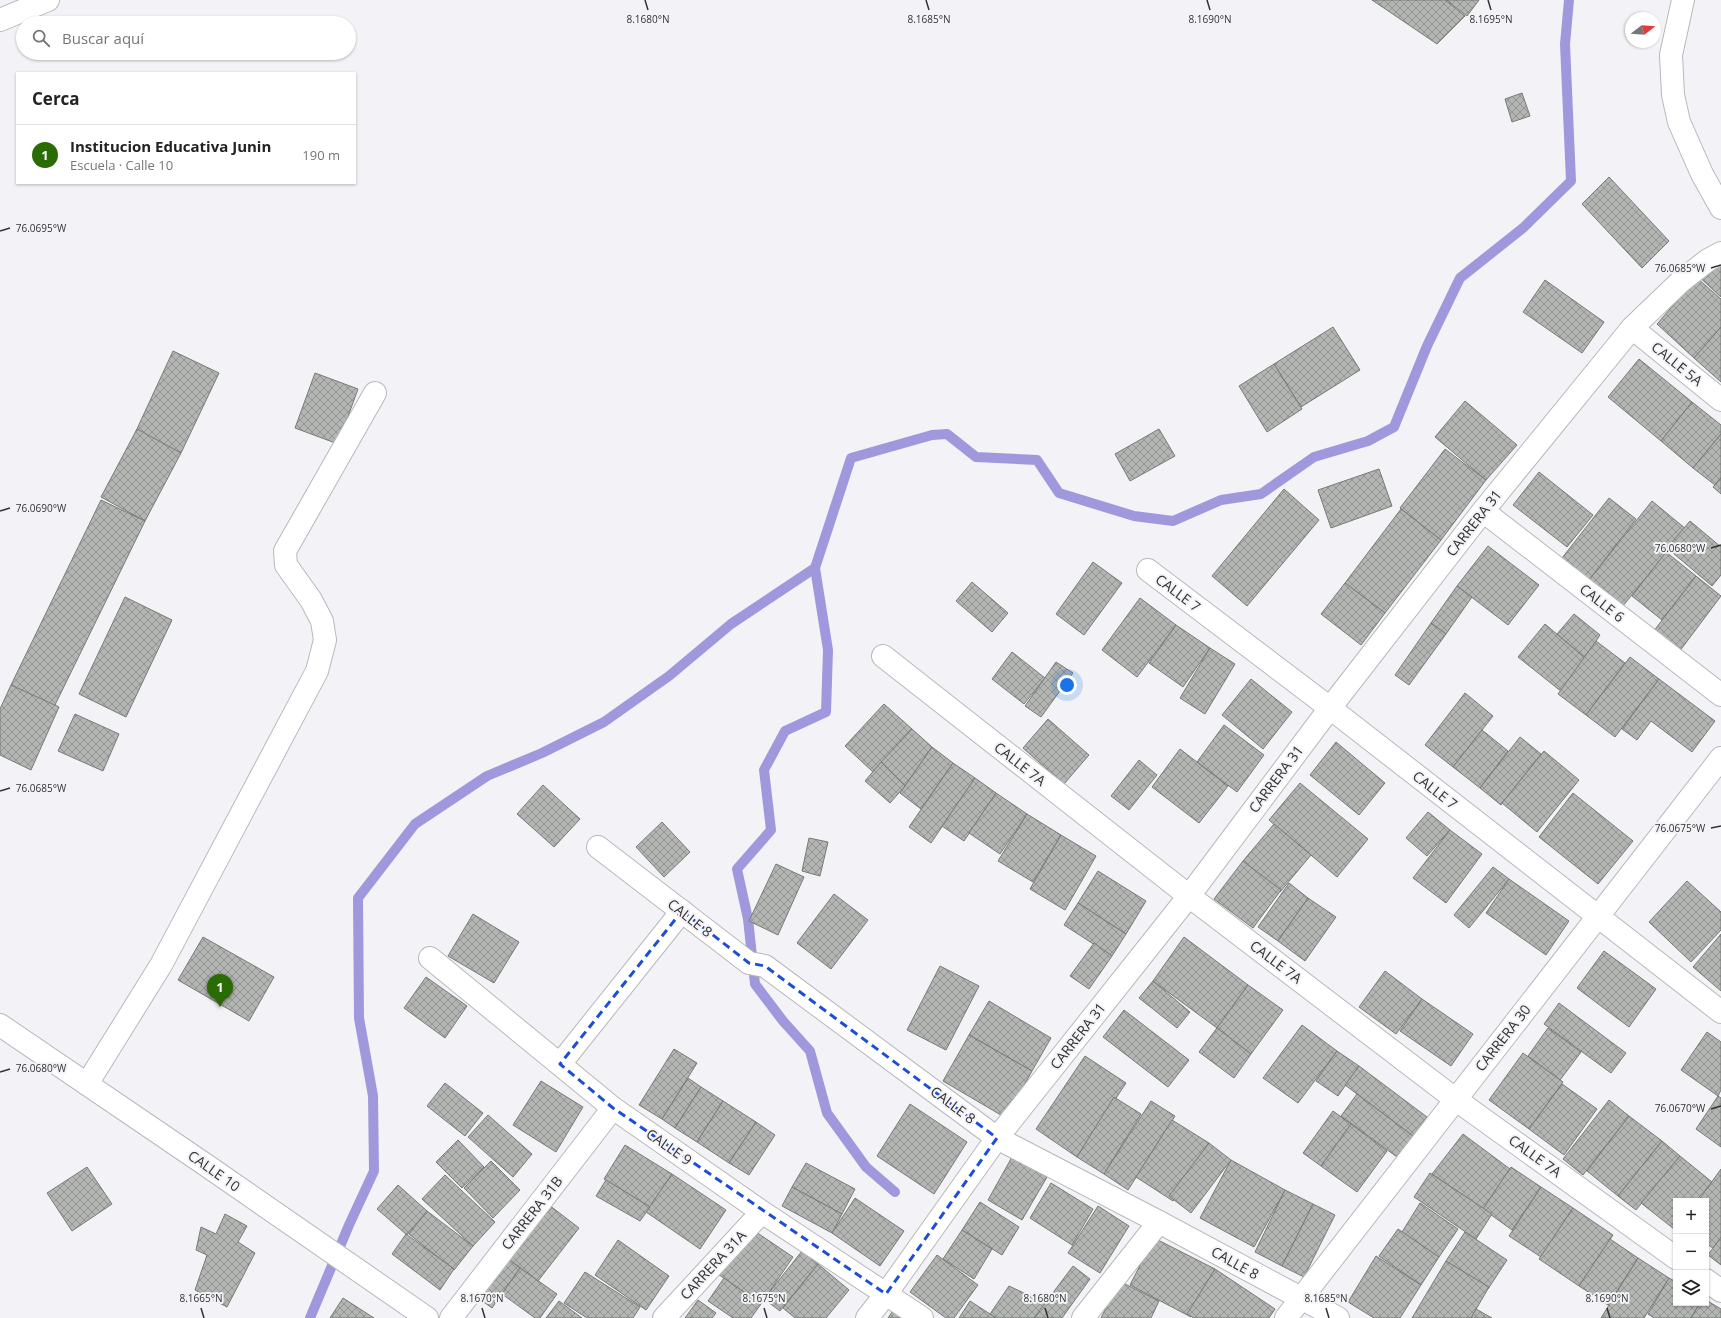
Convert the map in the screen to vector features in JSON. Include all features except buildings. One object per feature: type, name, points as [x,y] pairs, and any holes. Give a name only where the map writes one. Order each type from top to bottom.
[{"type":"street","points":[[0,20],[48,0]]},
{"type":"street","points":[[1683,0],[1671,55],[1673,95],[1679,122],[1702,174],[1721,208]]},
{"type":"street","name":"CARRERA 31","points":[[867,1318],[886,1294],[997,1138],[1189,896],[1330,708],[1483,511],[1632,328],[1681,281],[1714,257]]},
{"type":"street","name":"CALLE 5A","points":[[1632,328],[1721,400]]},
{"type":"street","points":[[87,1084],[161,965],[317,671],[325,640],[322,621],[311,600],[286,565],[285,551],[375,393]]},
{"type":"street","name":"CALLE 6","points":[[1483,511],[1721,695]]},
{"type":"street","name":"CALLE 7","points":[[1148,570],[1330,708],[1721,1012]]},
{"type":"street","name":"CALLE 7A","points":[[883,656],[1189,896],[1455,1099],[1673,1256]]},
{"type":"street","name":"CARRERA 30","points":[[1286,1318],[1300,1298],[1721,758]]},
{"type":"street","name":"CALLE 8","points":[[598,847],[682,911],[997,1138],[1159,1222],[1338,1318]]},
{"type":"street","points":[[560,1064],[682,911]]},
{"type":"street","name":"CALLE 9","points":[[430,958],[613,1108],[762,1212],[922,1318]]},
{"type":"street","name":"CALLE 10","points":[[0,1025],[348,1263],[420,1316]]},
{"type":"street","name":"CARRERA 31B","points":[[451,1318],[613,1108]]},
{"type":"street","name":"CARRERA 31A","points":[[664,1318],[762,1212]]},
{"type":"street","points":[[1083,1318],[1159,1222]]},
{"type":"street","points":[[1709,1282],[1721,1290]]},
{"type":"highlighted area","points":[[682,911],[749,963],[765,966],[997,1138],[886,1294],[613,1108],[560,1064]]},
{"type":"waterway","points":[[310,1318],[349,1225],[374,1171],[373,1096],[359,1018],[358,898],[415,824],[487,776],[542,753],[604,722],[669,676],[731,624],[815,568],[851,458],[932,435],[947,434],[976,457],[1037,460],[1059,493],[1134,516],[1173,521],[1221,500],[1261,494],[1314,457],[1368,441],[1394,427],[1427,346],[1460,278],[1523,228],[1571,181],[1565,44],[1569,0]]},
{"type":"waterway","points":[[815,568],[828,650],[826,712],[785,731],[764,770],[771,830],[737,869],[748,919],[755,984],[783,1021],[810,1051],[827,1113],[866,1167],[895,1192]]},
{"type":"place","name":"Institucion Educativa Junin","points":[[220,1007]]}]
